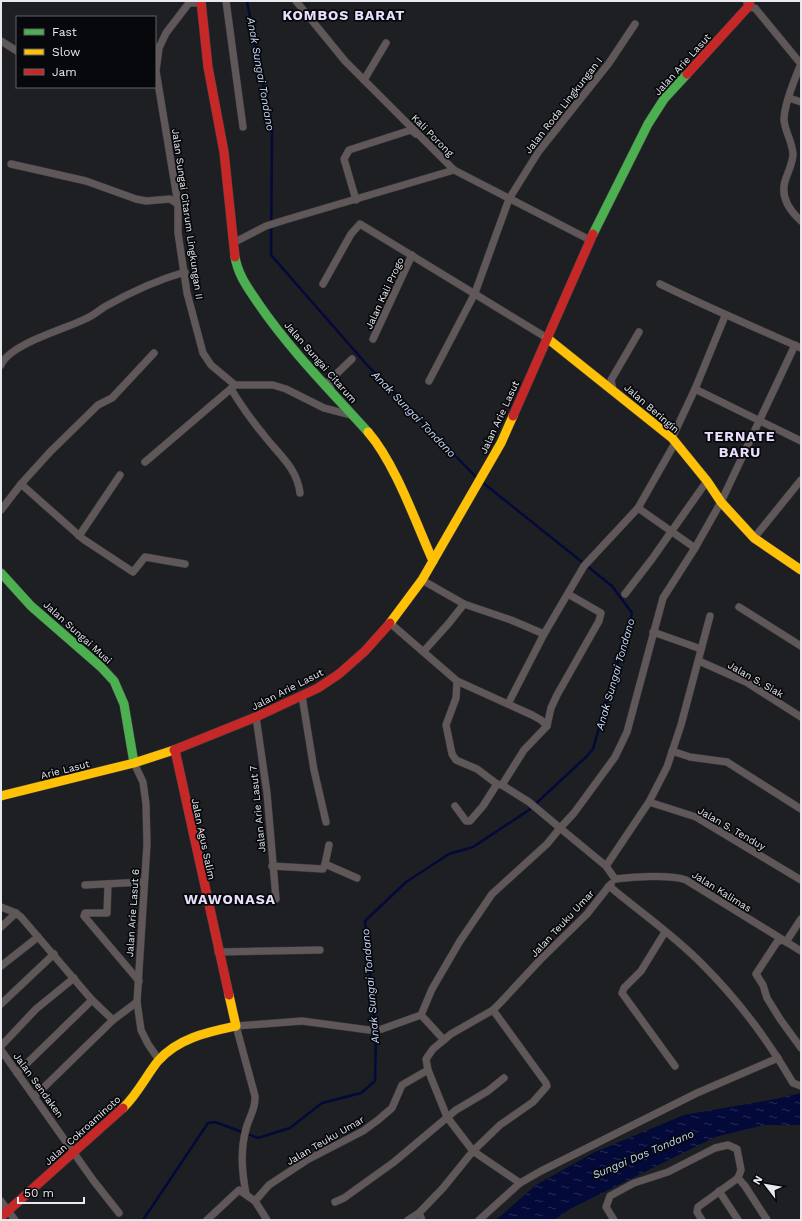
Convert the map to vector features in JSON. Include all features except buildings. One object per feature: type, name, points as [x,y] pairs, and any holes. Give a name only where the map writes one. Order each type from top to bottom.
[{"type":"street","points":[[226,1],[242,127]]},
{"type":"street","name":"Kali Porong","points":[[296,1],[345,61],[454,170],[590,240]]},
{"type":"street","name":"Jalan Sungai Citarum Lingkungan II","points":[[201,2],[189,3],[166,33],[159,48],[156,70],[156,87],[178,204],[178,233],[187,293],[203,353],[210,364],[233,387],[249,416],[287,462],[297,478],[300,493]]},
{"type":"street","name":"Jalan Sungai Citarum","points":[[201,2],[208,67],[224,152],[237,268],[278,332],[376,441],[391,467],[433,560]]},
{"type":"street","name":"Jalan Arie Lasut","points":[[134,763],[175,750],[256,717],[318,688],[339,674],[365,652],[390,623],[422,580],[502,443],[590,240],[648,124],[664,99],[748,3],[755,8],[801,63],[784,118],[786,131],[793,151],[792,160],[784,187],[784,196],[790,210],[801,221]]},
{"type":"street","name":"Jalan Roda Lingkungan I","points":[[429,381],[475,293],[510,199],[539,151],[609,63],[635,24]]},
{"type":"street","points":[[1,41],[16,50]]},
{"type":"street","points":[[364,80],[386,42]]},
{"type":"street","points":[[789,98],[801,102]]},
{"type":"street","points":[[356,200],[344,159],[349,150],[411,130],[420,136]]},
{"type":"street","points":[[11,164],[86,182],[136,199],[170,199],[178,204]]},
{"type":"street","points":[[233,243],[266,226],[454,170]]},
{"type":"street","points":[[323,284],[357,225],[364,225],[547,338]]},
{"type":"street","name":"Jalan Kali Progo","points":[[373,339],[412,255]]},
{"type":"street","points":[[1,365],[5,358],[38,338],[86,319],[137,290],[164,278],[184,272]]},
{"type":"street","points":[[246,1194],[241,1161],[246,1128],[255,1108],[255,1096],[236,1026],[302,1021],[369,1030],[382,1030],[421,1015],[432,989],[456,947],[492,894],[546,844],[574,813],[615,757],[627,732],[653,632],[668,588],[695,548],[721,502],[760,420],[798,347],[725,316],[660,284]]},
{"type":"street","points":[[508,704],[544,634],[585,564],[638,508],[673,441],[725,316]]},
{"type":"street","points":[[613,390],[611,380],[639,332]]},
{"type":"street","name":"Jalan Beringin","points":[[547,338],[613,390],[673,441],[707,481],[721,502],[754,538],[801,570]]},
{"type":"street","points":[[1,510],[21,484],[50,452],[98,405],[112,398],[154,352]]},
{"type":"street","points":[[332,391],[328,382],[352,359]]},
{"type":"street","points":[[145,462],[233,387],[273,385],[286,389],[324,408],[352,415]]},
{"type":"street","points":[[695,389],[801,441]]},
{"type":"street","points":[[79,536],[120,475]]},
{"type":"street","points":[[625,594],[707,481]]},
{"type":"street","points":[[754,538],[801,481]]},
{"type":"street","points":[[21,484],[79,536],[132,572],[145,557],[185,564]]},
{"type":"street","points":[[638,508],[695,548]]},
{"type":"street","name":"Jalan Sungai Musi","points":[[1,574],[31,606],[101,667],[114,682],[124,704],[134,763]]},
{"type":"street","points":[[422,580],[464,604],[511,620],[544,634]]},
{"type":"street","points":[[455,806],[466,821],[470,821],[500,784],[524,750],[547,726],[551,708],[557,695],[601,617],[601,613],[568,594]]},
{"type":"street","points":[[424,652],[450,624],[464,604]]},
{"type":"street","points":[[739,607],[801,646]]},
{"type":"street","points":[[606,866],[649,802],[667,767],[699,661],[710,616]]},
{"type":"street","points":[[390,623],[457,681],[541,720],[547,726]]},
{"type":"street","points":[[653,632],[701,649]]},
{"type":"street","name":"Jalan S. Siak","points":[[699,661],[746,682],[801,717]]},
{"type":"street","points":[[457,681],[456,698],[446,724],[452,754],[456,760],[477,769],[529,802],[606,866],[615,879]]},
{"type":"street","points":[[302,696],[314,770],[326,822]]},
{"type":"street","name":"Jalan Arie Lasut 7","points":[[256,717],[267,793],[276,899]]},
{"type":"street","name":"Jalan Agus Salim","points":[[175,750],[218,952],[236,1026]]},
{"type":"street","points":[[672,751],[690,757],[726,762],[801,809]]},
{"type":"street","name":"Arie Lasut","points":[[1,796],[134,763]]},
{"type":"street","name":"Jalan Arie Lasut 6","points":[[134,763],[143,782],[146,804],[147,844],[137,1002],[141,1030],[148,1044],[159,1060]]},
{"type":"street","name":"Jalan S. Tenduy","points":[[649,802],[696,817],[801,880]]},
{"type":"street","points":[[272,866],[323,868],[329,845]]},
{"type":"street","points":[[325,864],[357,878]]},
{"type":"street","name":"Jalan Kalimas","points":[[615,879],[630,877],[675,877],[686,880],[801,952]]},
{"type":"street","name":"Jalan Teuku Umar","points":[[255,1201],[269,1186],[307,1160],[363,1131],[392,1108],[402,1085],[428,1070],[426,1059],[444,1040],[493,1010],[587,914],[615,879]]},
{"type":"street","points":[[85,885],[144,882]]},
{"type":"street","points":[[108,884],[107,913],[86,913],[84,916],[138,981]]},
{"type":"street","points":[[609,886],[702,964],[735,1000],[778,1058],[793,1083],[801,1086]]},
{"type":"street","points":[[1,907],[16,913],[54,954],[92,1000],[113,1020]]},
{"type":"street","points":[[1,927],[16,913]]},
{"type":"street","points":[[801,919],[784,941],[777,942],[756,974],[763,984],[767,998],[801,1048]]},
{"type":"street","points":[[665,932],[641,970],[624,988],[622,993],[675,1066]]},
{"type":"street","points":[[1,966],[38,937]]},
{"type":"street","points":[[218,952],[320,950]]},
{"type":"street","points":[[1,1004],[54,954]]},
{"type":"street","points":[[1,1046],[36,1009],[74,978]]},
{"type":"street","points":[[17,1072],[92,1000]]},
{"type":"street","points":[[35,1096],[113,1020],[137,1002]]},
{"type":"street","points":[[408,1220],[419,1212],[444,1188],[472,1151],[500,1125],[533,1102],[547,1086],[493,1010]]},
{"type":"street","points":[[421,1015],[444,1040]]},
{"type":"street","name":"Jalan Cokroaminoto","points":[[5,1214],[128,1103],[159,1060],[176,1046],[196,1035],[236,1026]]},
{"type":"street","name":"Jalan Sendaken","points":[[1,1050],[35,1096],[73,1152],[119,1213]]},
{"type":"street","points":[[479,1220],[520,1183],[697,1094],[778,1058]]},
{"type":"street","points":[[428,1070],[447,1117],[472,1151],[520,1183]]},
{"type":"street","points":[[335,1202],[344,1198],[394,1162],[456,1110],[488,1091],[504,1078]]},
{"type":"street","points":[[614,1220],[606,1207],[610,1196],[634,1183],[668,1172],[715,1148],[728,1145],[737,1149],[741,1170],[738,1178],[698,1207],[697,1212],[702,1220]]},
{"type":"street","points":[[738,1178],[745,1186],[767,1220]]},
{"type":"street","points":[[207,1220],[239,1190],[255,1201],[267,1220]]},
{"type":"street","points":[[719,1191],[738,1220]]},
{"type":"street","points":[[1,1201],[5,1214],[15,1220]]},
{"type":"street","points":[[419,1212],[422,1220]]},
{"type":"water","name":"Sungai Das Tondano","points":[[801,1093],[801,1125],[764,1125],[715,1137],[570,1209],[554,1220],[496,1220],[536,1185],[595,1152],[684,1115],[776,1099]]},
{"type":"waterway","name":"Anak Sungai Tondano","points":[[247,1],[272,132],[271,255],[368,366],[478,479]]},
{"type":"waterway","name":"Anak Sungai Tondano","points":[[143,1220],[208,1123],[215,1122],[258,1138],[290,1128],[322,1103],[361,1093],[375,1081],[376,1034],[365,921],[406,882],[449,854],[473,847],[529,810],[593,749],[632,613],[612,586],[482,482]]},
{"type":"traffic: fast","points":[[593,234],[648,124],[664,99],[687,74]]},
{"type":"traffic: fast","points":[[235,257],[238,270],[244,281],[270,320],[283,337],[368,432]]},
{"type":"traffic: fast","points":[[1,573],[31,606],[101,667],[114,681],[124,704],[134,763]]},
{"type":"traffic: slow","points":[[547,338],[672,438],[707,481],[721,502],[754,538],[801,570]]},
{"type":"traffic: slow","points":[[390,623],[422,580],[501,443],[513,416]]},
{"type":"traffic: slow","points":[[368,432],[378,445],[396,476],[433,561]]},
{"type":"traffic: slow","points":[[1,796],[134,763],[174,750]]},
{"type":"traffic: slow","points":[[123,1108],[133,1097],[158,1061],[166,1053],[184,1041],[194,1037],[236,1026],[229,995]]},
{"type":"traffic: jam","points":[[201,1],[208,67],[224,152],[235,257]]},
{"type":"traffic: jam","points":[[687,74],[748,7],[750,1]]},
{"type":"traffic: jam","points":[[513,416],[593,234]]},
{"type":"traffic: jam","points":[[174,750],[256,717],[318,688],[339,674],[365,651],[390,623]]},
{"type":"traffic: jam","points":[[175,750],[229,995]]},
{"type":"traffic: jam","points":[[1,1217],[123,1108]]},
{"type":"district","name":"KOMBOS BARAT","points":[[344,15]]},
{"type":"district","name":"TERNATE BARU","points":[[740,444]]},
{"type":"district","name":"WAWONASA","points":[[230,899]]}]
